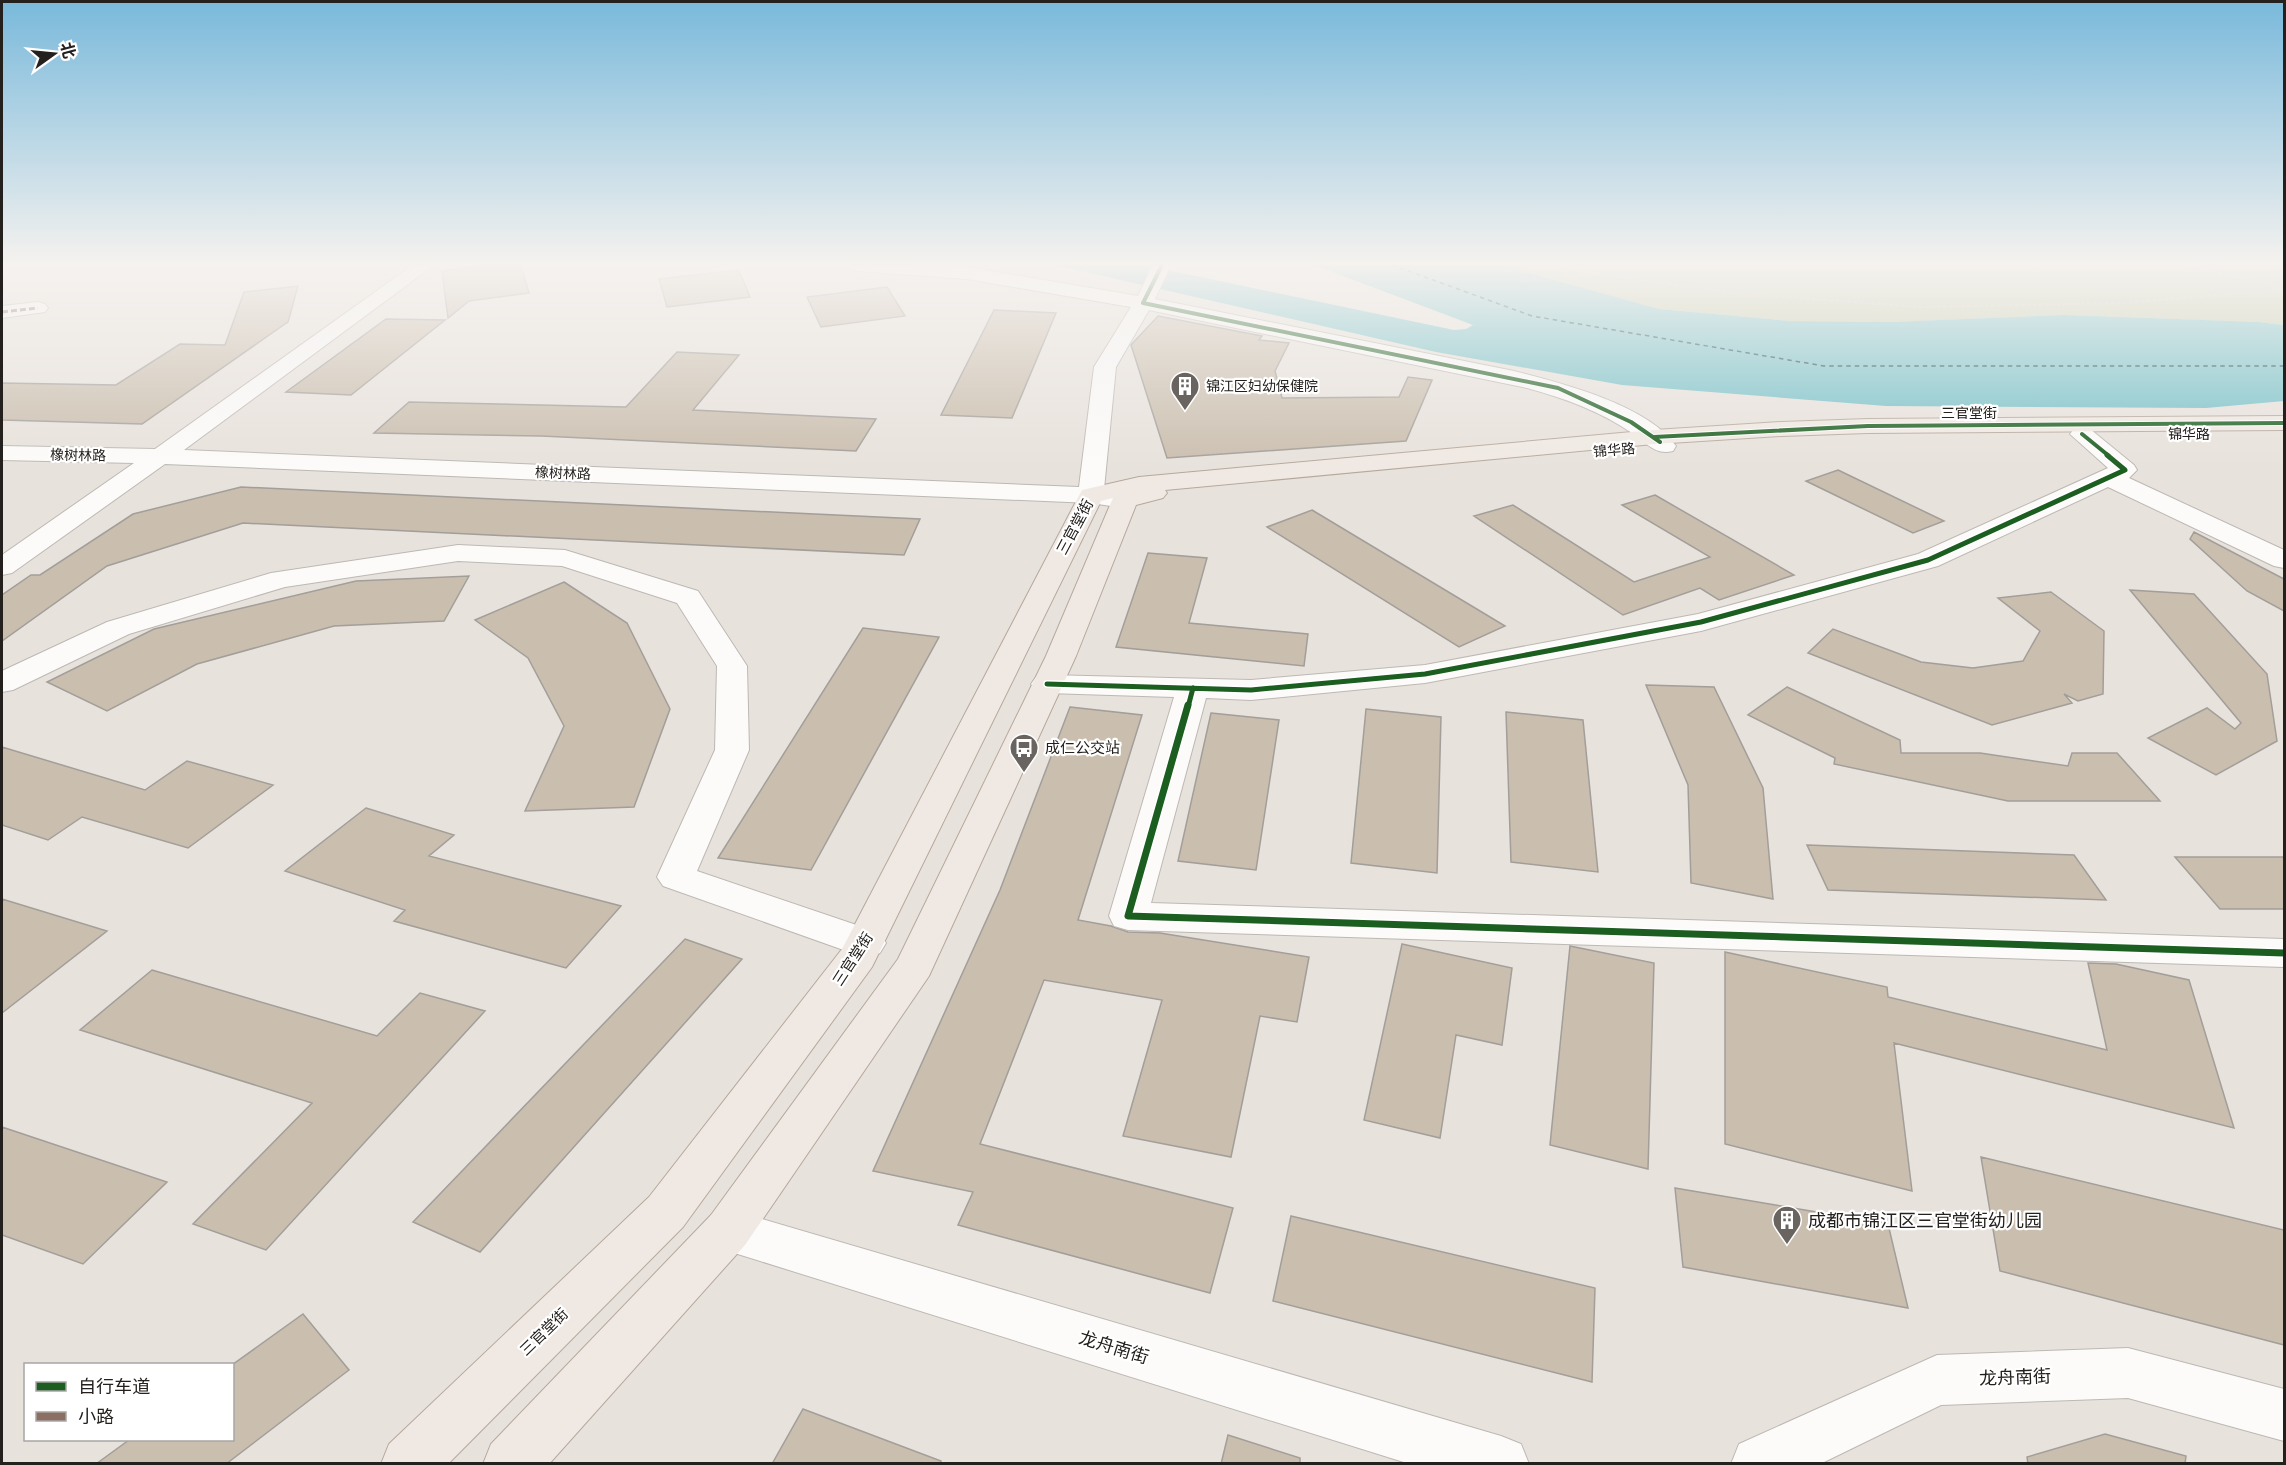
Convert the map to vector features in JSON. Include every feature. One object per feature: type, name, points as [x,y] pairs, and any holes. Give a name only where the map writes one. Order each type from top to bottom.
[{"type":"main road","name":"三官堂街","points":[[409,1464],[666,1212],[858,957],[1108,497],[1139,484],[1868,426],[2284,423]]},
{"type":"main road","name":"锦华路","points":[[1659,441],[2082,434],[2284,434]]},
{"type":"main road","points":[[511,1464],[728,1230],[915,966],[1062,656],[1108,497]]},
{"type":"street","points":[[2,567],[330,333]]},
{"type":"street","points":[[1108,497],[1106,367],[1126,333]]},
{"type":"street","points":[[1311,333],[1558,388],[1631,422],[1659,441]]},
{"type":"street","points":[[1047,684],[1251,690],[1425,674],[1701,622],[1928,560],[2125,470],[2082,434]]},
{"type":"street","name":"橡树林路","points":[[2,453],[160,456],[1108,497]]},
{"type":"street","points":[[2109,478],[2284,560]]},
{"type":"street","points":[[2,683],[118,628],[281,579],[458,553],[566,558],[688,597],[732,666],[732,750],[676,877],[866,943]]},
{"type":"street","points":[[1193,688],[1128,916],[2284,953]]},
{"type":"street","name":"龙舟南街","points":[[728,1230],[1501,1464]]},
{"type":"street","name":"龙舟南街","points":[[1759,1464],[1937,1380],[2128,1373],[2284,1415]]},
{"type":"water","points":[[1354,333],[2284,333],[2284,401],[2206,408],[1886,406],[1622,385],[1436,352]]},
{"type":"building","points":[[229,333],[272,333],[142,424],[2,420],[2,383],[116,385],[180,344],[225,345]]},
{"type":"building","points":[[366,333],[428,333],[351,395],[286,392]]},
{"type":"building","points":[[982,333],[1047,333],[1012,418],[941,415]]},
{"type":"building","points":[[1142,333],[1248,333],[1262,336],[1259,340],[1289,343],[1275,371],[1282,398],[1399,397],[1408,377],[1432,380],[1406,441],[1167,458],[1131,345]]},
{"type":"building","points":[[677,352],[739,355],[693,410],[876,419],[856,451],[541,436],[374,433],[409,402],[626,407]]},
{"type":"building","points":[[1838,470],[1944,521],[1913,533],[1806,481]]},
{"type":"building","points":[[241,487],[920,519],[904,555],[243,523],[107,566],[2,641],[2,595],[31,575],[40,575],[133,514]]},
{"type":"building","points":[[1655,495],[1794,575],[1719,600],[1700,588],[1623,615],[1474,516],[1513,505],[1634,582],[1710,557],[1622,505]]},
{"type":"building","points":[[1312,510],[1505,626],[1459,647],[1267,527]]},
{"type":"building","points":[[2194,532],[2284,579],[2284,611],[2247,591],[2190,539]]},
{"type":"building","points":[[1148,553],[1207,558],[1189,623],[1308,634],[1304,666],[1116,647]]},
{"type":"building","points":[[469,576],[444,621],[334,626],[197,664],[107,711],[47,682],[154,629],[356,581]]},
{"type":"building","points":[[564,582],[627,623],[670,709],[634,807],[525,811],[564,726],[528,658],[475,620]]},
{"type":"building","points":[[2130,590],[2194,594],[2267,674],[2277,741],[2216,775],[2148,738],[2207,708],[2235,729],[2241,723]]},
{"type":"building","points":[[2051,592],[2104,631],[2103,694],[2078,701],[2064,694],[2072,703],[1992,725],[1808,653],[1833,629],[1921,662],[1973,668],[2023,661],[2040,631],[1998,598]]},
{"type":"building","points":[[863,628],[939,637],[811,870],[718,858]]},
{"type":"building","points":[[1646,685],[1714,687],[1763,788],[1773,899],[1691,883],[1688,785]]},
{"type":"building","points":[[1787,687],[1900,740],[1901,753],[1980,753],[2068,766],[2072,753],[2117,753],[2160,801],[2008,801],[1834,764],[1835,758],[1748,715]]},
{"type":"building","points":[[1070,707],[1142,715],[1078,920],[1111,926],[1128,932],[1160,933],[1309,957],[1297,1022],[1260,1016],[1231,1157],[1123,1136],[1162,1000],[1044,980],[980,1144],[1233,1208],[1210,1293],[958,1225],[973,1192],[873,1171],[1000,890]]},
{"type":"building","points":[[1366,709],[1441,717],[1437,873],[1351,863]]},
{"type":"building","points":[[1506,712],[1583,720],[1598,872],[1511,862]]},
{"type":"building","points":[[1211,713],[1279,720],[1256,870],[1178,861]]},
{"type":"building","points":[[2,747],[145,790],[187,761],[273,785],[188,848],[82,817],[48,840],[2,825]]},
{"type":"building","points":[[366,808],[454,835],[429,856],[621,906],[566,968],[394,921],[405,910],[285,871]]},
{"type":"building","points":[[1807,845],[2074,855],[2106,900],[1828,890]]},
{"type":"building","points":[[2175,857],[2284,857],[2284,909],[2220,909]]},
{"type":"building","points":[[2,899],[107,931],[2,1013]]},
{"type":"building","points":[[685,939],[742,959],[480,1252],[413,1222]]},
{"type":"building","points":[[1402,944],[1512,968],[1502,1045],[1456,1035],[1440,1138],[1364,1120]]},
{"type":"building","points":[[1570,946],[1654,963],[1648,1169],[1550,1145]]},
{"type":"building","points":[[1725,952],[1887,987],[1888,997],[2107,1050],[2088,963],[2116,964],[2189,980],[2234,1128],[1894,1043],[1912,1191],[1725,1144]]},
{"type":"building","points":[[152,970],[377,1036],[420,993],[485,1011],[266,1250],[193,1224],[312,1103],[80,1030]]},
{"type":"building","points":[[2,1127],[167,1182],[83,1264],[2,1235]]},
{"type":"building","points":[[1981,1157],[2284,1230],[2284,1345],[2000,1271]]},
{"type":"building","name":"成都市锦江区三官堂街幼儿园","points":[[1675,1188],[1888,1224],[1908,1308],[1683,1267]]},
{"type":"building","points":[[1291,1216],[1595,1288],[1592,1382],[1273,1301]]},
{"type":"building","points":[[303,1314],[349,1370],[226,1464],[96,1464],[128,1441],[234,1441],[234,1364]]},
{"type":"building","points":[[803,1409],[941,1461],[941,1464],[772,1464]]},
{"type":"building","points":[[2105,1434],[2186,1456],[2185,1464],[2028,1464],[2027,1457]]},
{"type":"building","points":[[1228,1435],[1300,1458],[1300,1464],[1221,1464]]},
{"type":"ferry route","points":[[1633,333],[1824,366],[2284,366]]},
{"type":"cycle path","points":[[1291,333],[1558,388],[1631,422],[1660,442]]},
{"type":"cycle path","points":[[1654,437],[1868,426],[2284,423]]},
{"type":"cycle path","points":[[1047,684],[1251,690],[1425,674],[1701,622],[1928,560],[2125,470],[2082,434]]},
{"type":"cycle path","points":[[1193,688],[1128,916],[2284,953]]},
{"type":"place","name":"锦江区妇幼保健院","points":[[1185,412]]},
{"type":"place","name":"成仁公交站","points":[[1024,774]]},
{"type":"place","name":"成都市锦江区三官堂街幼儿园","points":[[1787,1246]]}]
